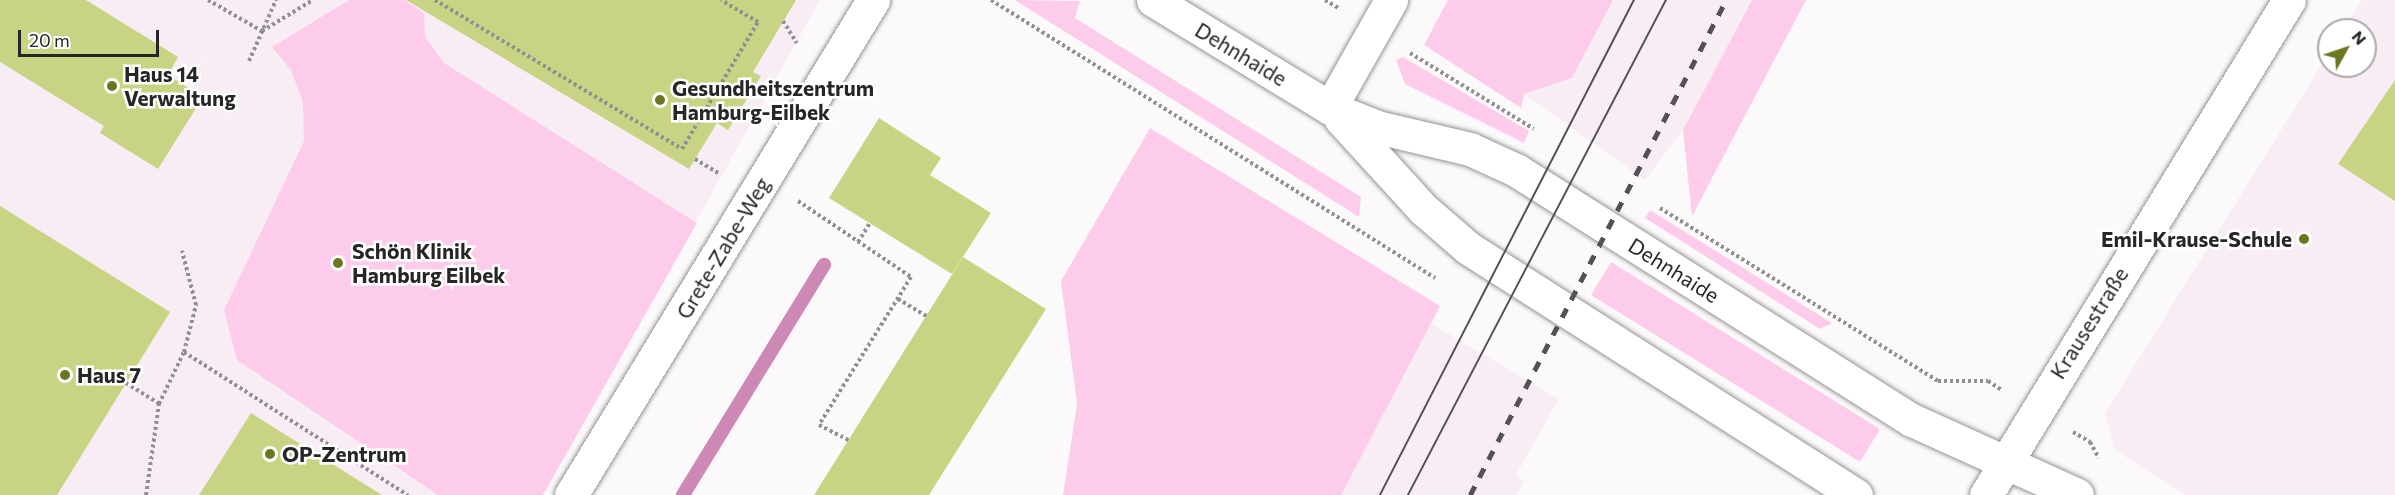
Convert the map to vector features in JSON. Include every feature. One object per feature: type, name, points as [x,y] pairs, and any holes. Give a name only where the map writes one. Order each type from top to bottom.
[{"type":"main road","name":"Grete-Zabe-Weg","points":[[571,495],[873,0]]},
{"type":"main road","name":"Dehnhaide","points":[[1153,0],[1330,108],[1377,127],[1470,149],[1515,170],[1912,420],[2004,464],[2077,495]]},
{"type":"main road","points":[[1330,108],[1391,0]]},
{"type":"main road","name":"Krausestraße","points":[[1986,495],[2289,0]]},
{"type":"main road","name":"Dehnhaide","points":[[1330,108],[1423,209],[1467,248],[1857,495]]},
{"type":"path","points":[[208,0],[262,31]]},
{"type":"path","points":[[249,61],[276,0]]},
{"type":"path","points":[[262,31],[313,0]]},
{"type":"path","points":[[435,0],[682,149],[758,22],[721,0]]},
{"type":"path","points":[[991,0],[1447,286]]},
{"type":"path","points":[[783,21],[799,45]]},
{"type":"path","points":[[695,159],[723,176]]},
{"type":"path","points":[[765,179],[911,277],[819,424],[848,440]]},
{"type":"path","points":[[858,242],[870,223]]},
{"type":"path","points":[[146,495],[159,404],[184,352],[196,305],[182,251]]},
{"type":"path","points":[[898,299],[926,316]]},
{"type":"path","points":[[184,352],[408,495]]},
{"type":"path","points":[[126,383],[159,404]]},
{"type":"shaded area","name":"Schön Klinik Hamburg Eilbek","points":[[0,0],[820,0],[543,495],[0,495]]},
{"type":"shaded area","points":[[349,0],[404,0],[424,13],[425,36],[444,63],[697,223],[543,495],[438,495],[237,360],[224,310],[304,141],[303,102],[291,70],[272,47]]},
{"type":"shaded area","points":[[1015,0],[1080,1],[1075,18],[1361,197],[1359,217]]},
{"type":"shaded area","points":[[1448,0],[1613,0],[1572,78],[1524,94],[1521,108],[1424,45]]},
{"type":"shaded area","points":[[1613,0],[1752,0],[1683,130],[1645,180],[1524,94],[1572,78]]},
{"type":"shaded area","points":[[1752,0],[1806,0],[1692,216],[1683,130]]},
{"type":"shaded area","name":"Emil-Krause-Schule","points":[[2362,0],[2395,0],[2395,495],[2186,495],[2115,450],[2105,413],[2317,72],[2317,78],[2377,78],[2377,18],[2351,18]]},
{"type":"shaded area","points":[[1403,57],[1529,131],[1524,143],[1405,84],[1396,60]]},
{"type":"shaded area","points":[[1150,128],[1440,306],[1341,495],[1063,495],[1077,404],[1061,281]]},
{"type":"shaded area","points":[[1650,210],[1832,323],[1820,329],[1645,218]]},
{"type":"shaded area","points":[[1611,262],[1880,429],[1860,462],[1591,295]]},
{"type":"shaded area","points":[[1430,323],[1559,399],[1516,475],[1524,482],[1516,495],[1341,495]]},
{"type":"building","name":"Haus 14 Verwaltung","points":[[0,0],[86,0],[178,57],[168,75],[203,97],[158,169],[100,133],[104,126],[0,62]]},
{"type":"building","name":"Gesundheitszentrum Hamburg-Eilbek","points":[[406,0],[796,0],[753,72],[761,76],[728,130],[717,123],[689,169]]},
{"type":"building","points":[[2395,80],[2395,201],[2338,164]]},
{"type":"building","points":[[879,118],[941,158],[930,175],[991,213],[952,274],[829,198]]},
{"type":"building","name":"Haus 7","points":[[0,206],[170,312],[57,495],[0,495]]},
{"type":"building","points":[[963,257],[1046,309],[929,495],[814,495]]},
{"type":"building","name":"OP-Zentrum","points":[[251,413],[382,495],[199,495]]},
{"type":"waterway","points":[[683,495],[824,265]]},
{"type":"tram line","points":[[1380,495],[1634,0]]},
{"type":"tram line","points":[[1408,495],[1666,0]]},
{"type":"railway","points":[[1470,495],[1726,0]]},
{"type":"place","name":"Haus 14 Verwaltung","points":[[112,86]]},
{"type":"place","name":"Gesundheitszentrum Hamburg-Eilbek","points":[[660,100]]},
{"type":"place","name":"Emil-Krause-Schule","points":[[2304,239]]},
{"type":"place","name":"Schön Klinik Hamburg Eilbek","points":[[338,263]]},
{"type":"place","name":"Haus 7","points":[[65,375]]},
{"type":"place","name":"OP-Zentrum","points":[[270,454]]}]
